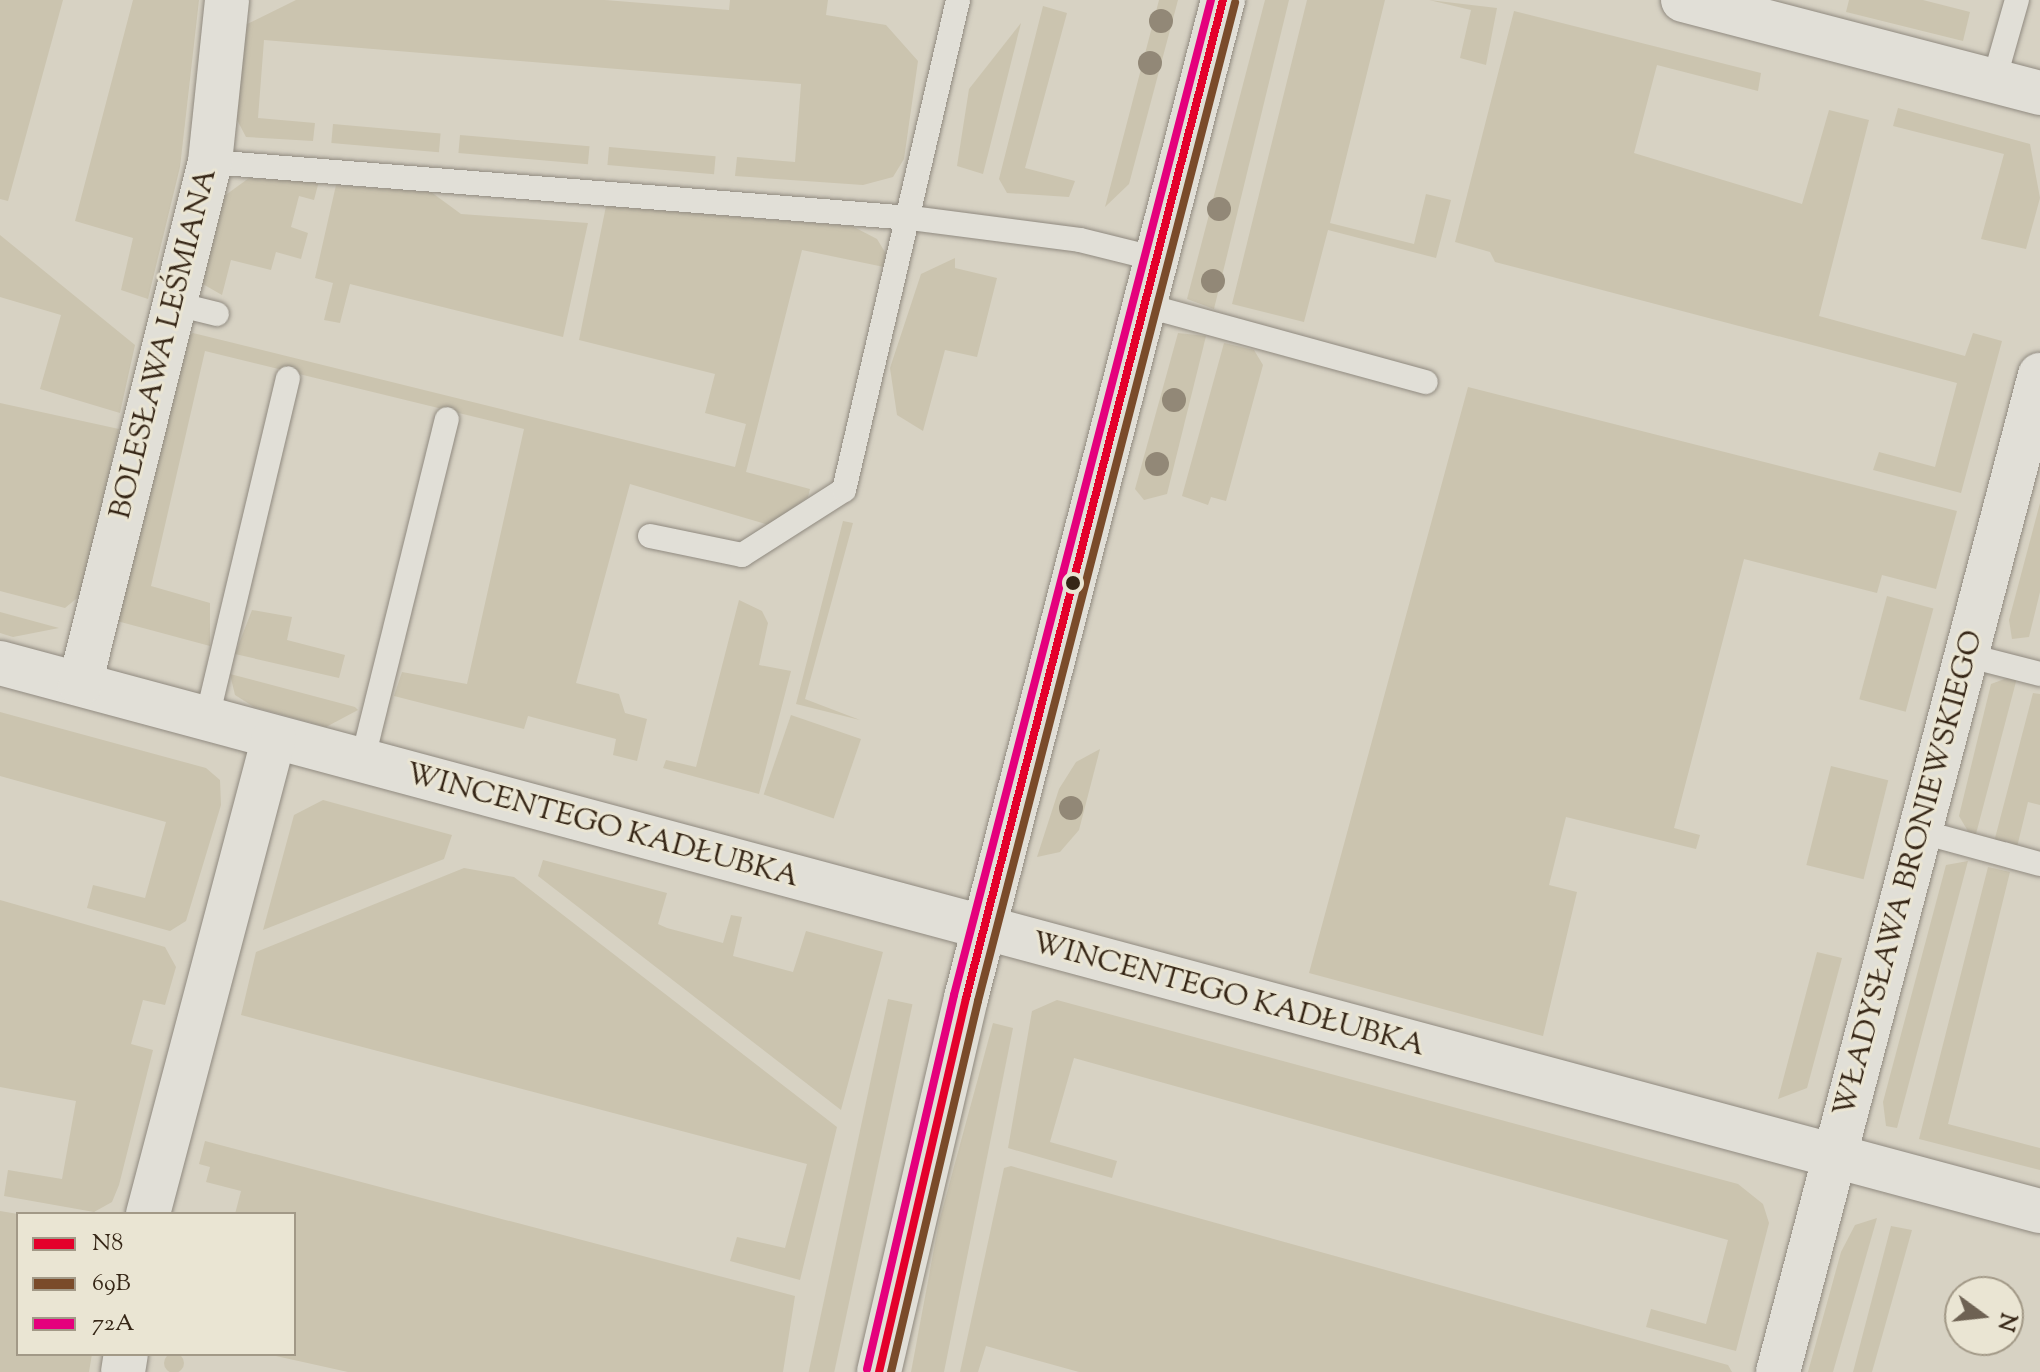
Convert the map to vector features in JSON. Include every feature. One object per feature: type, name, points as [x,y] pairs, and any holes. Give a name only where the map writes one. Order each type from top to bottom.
[{"type":"street","name":"BOLESŁAWA LEŚMIANA","points":[[80,684],[196,309],[227,0]]},
{"type":"street","points":[[879,1372],[984,932],[1223,0]]},
{"type":"street","points":[[1683,0],[1995,77],[2040,93]]},
{"type":"street","name":"WŁADYSŁAWA BRONIEWSKIEGO","points":[[1778,1372],[1970,656],[2040,375]]},
{"type":"street","name":"WINCENTEGO KADŁUBKA","points":[[0,663],[984,932],[2040,1211]]},
{"type":"street","points":[[149,1212],[274,738]]},
{"type":"lane","points":[[650,536],[742,555],[844,490],[911,218],[958,0]]},
{"type":"lane","points":[[1995,77],[2017,0]]},
{"type":"lane","points":[[210,162],[911,218],[1080,240],[1157,259]]},
{"type":"lane","points":[[1144,305],[1426,382]]},
{"type":"lane","points":[[207,718],[288,379]]},
{"type":"lane","points":[[362,762],[447,419]]},
{"type":"lane","points":[[1970,656],[2040,674]]},
{"type":"lane","points":[[1922,832],[2040,864]]},
{"type":"shaded area","points":[[0,0],[63,0],[8,201],[0,199]]},
{"type":"shaded area","points":[[133,0],[199,0],[180,167],[148,299],[121,290],[133,238],[75,221]]},
{"type":"shaded area","points":[[296,0],[605,0],[729,10],[730,0],[828,0],[826,15],[886,25],[918,61],[904,159],[893,177],[863,185],[735,176],[737,157],[795,162],[801,84],[264,40],[258,118],[315,123],[313,141],[246,137],[234,114],[237,29]]},
{"type":"shaded area","points":[[1159,0],[1178,0],[1129,184],[1105,207]]},
{"type":"shaded area","points":[[1265,0],[1289,0],[1214,309],[1187,299]]},
{"type":"shaded area","points":[[1307,0],[1385,0],[1330,223],[1414,244],[1426,194],[1451,200],[1436,258],[1328,230],[1304,322],[1232,304]]},
{"type":"shaded area","points":[[1429,0],[1497,8],[1486,65],[1460,58],[1471,10]]},
{"type":"shaded area","points":[[1849,0],[1923,0],[1970,12],[1963,41],[1846,12]]},
{"type":"shaded area","points":[[1043,6],[1067,13],[1025,168],[1075,181],[1069,197],[1007,193],[999,179]]},
{"type":"shaded area","points":[[1514,11],[1761,73],[1758,91],[1657,65],[1634,153],[1802,204],[1829,110],[1869,120],[1819,316],[1965,356],[1973,333],[2002,341],[1961,493],[1873,470],[1879,452],[1935,467],[1957,383],[1495,262],[1490,252],[1455,242]]},
{"type":"shaded area","points":[[1021,23],[983,174],[957,166],[969,89]]},
{"type":"shaded area","points":[[1898,108],[2030,144],[2040,198],[2026,249],[1981,239],[2004,154],[1893,126]]},
{"type":"shaded area","points":[[333,124],[441,133],[439,152],[331,143]]},
{"type":"shaded area","points":[[460,135],[590,146],[588,164],[458,153]]},
{"type":"shaded area","points":[[609,147],[716,156],[714,174],[607,165]]},
{"type":"shaded area","points":[[249,178],[319,181],[314,200],[299,196],[291,227],[308,233],[301,259],[276,252],[271,270],[231,260],[222,295],[201,283],[216,202]]},
{"type":"shaded area","points":[[336,185],[431,192],[461,214],[588,223],[563,337],[350,284],[340,323],[324,320],[333,283],[315,278]]},
{"type":"shaded area","points":[[606,206],[852,226],[877,239],[888,257],[884,267],[802,250],[746,472],[810,489],[808,497],[769,525],[630,484],[576,683],[619,694],[625,713],[647,719],[637,761],[613,755],[616,739],[528,716],[524,729],[394,696],[402,672],[467,684],[524,429],[205,351],[151,586],[210,603],[210,646],[117,621],[181,339],[193,333],[735,467],[746,424],[705,413],[715,374],[579,340]]},
{"type":"shaded area","points":[[0,235],[135,345],[120,413],[40,389],[61,315],[0,297]]},
{"type":"shaded area","points":[[955,258],[955,268],[997,278],[977,357],[945,350],[923,431],[897,415],[890,368],[921,274]]},
{"type":"shaded area","points":[[1178,333],[1206,336],[1167,494],[1144,500],[1135,489]]},
{"type":"shaded area","points":[[1224,343],[1254,350],[1263,365],[1226,501],[1211,497],[1208,505],[1182,496]]},
{"type":"shaded area","points":[[1468,387],[1957,511],[1936,589],[1882,575],[1877,593],[1744,559],[1674,828],[1700,835],[1696,849],[1566,817],[1549,885],[1577,892],[1543,1036],[1309,973]]},
{"type":"shaded area","points":[[0,403],[119,429],[82,594],[65,608],[0,591]]},
{"type":"shaded area","points":[[2040,503],[2040,592],[2029,637],[2012,639],[2009,620]]},
{"type":"shaded area","points":[[843,521],[853,523],[805,699],[860,720],[796,704]]},
{"type":"shaded area","points":[[1887,596],[1933,608],[1906,712],[1859,699]]},
{"type":"shaded area","points":[[739,600],[762,611],[768,623],[759,665],[791,671],[759,794],[663,768],[666,760],[696,767]]},
{"type":"shaded area","points":[[252,610],[292,617],[287,640],[345,655],[339,678],[235,654]]},
{"type":"shaded area","points":[[0,612],[59,628],[13,637],[0,633]]},
{"type":"shaded area","points":[[230,674],[358,710],[326,727],[254,707],[235,695]]},
{"type":"shaded area","points":[[2018,674],[1976,834],[1969,833],[1959,816],[1991,684]]},
{"type":"shaded area","points":[[2033,693],[2040,694],[2040,805],[2028,802],[2017,847],[1994,842]]},
{"type":"shaded area","points":[[0,712],[206,768],[220,780],[221,805],[186,921],[170,931],[87,908],[93,885],[145,898],[166,822],[0,776]]},
{"type":"shaded area","points":[[791,715],[861,739],[834,819],[764,794]]},
{"type":"shaded area","points":[[1100,749],[1079,830],[1060,852],[1037,857],[1059,789],[1076,762]]},
{"type":"shaded area","points":[[1831,766],[1888,780],[1864,879],[1806,865]]},
{"type":"shaded area","points":[[323,800],[452,835],[444,859],[263,930],[294,815]]},
{"type":"shaded area","points":[[543,860],[667,893],[658,924],[667,928],[723,943],[731,915],[742,917],[733,956],[793,972],[806,931],[883,952],[841,1110],[538,876]]},
{"type":"shaded area","points":[[1968,861],[1897,1128],[1886,1126],[1883,1102],[1946,865]]},
{"type":"shaded area","points":[[1988,867],[2010,872],[1948,1124],[2040,1148],[2040,1170],[1919,1139]]},
{"type":"shaded area","points":[[464,868],[514,877],[837,1127],[800,1280],[730,1261],[737,1237],[785,1248],[807,1164],[241,1015],[256,952]]},
{"type":"shaded area","points":[[0,900],[165,947],[176,967],[165,1005],[143,1000],[131,1044],[153,1050],[119,1185],[112,1202],[94,1212],[4,1196],[8,1170],[62,1179],[76,1101],[0,1087]]},
{"type":"shaded area","points":[[1817,952],[1842,958],[1807,1088],[1778,1099]]},
{"type":"shaded area","points":[[888,999],[912,1004],[834,1372],[809,1372]]},
{"type":"shaded area","points":[[1057,1000],[1738,1184],[1763,1204],[1769,1223],[1736,1351],[1646,1327],[1651,1309],[1706,1324],[1728,1240],[1074,1058],[1050,1142],[1117,1161],[1112,1178],[1008,1148],[1032,1011]]},
{"type":"shaded area","points":[[993,1023],[1013,1028],[944,1372],[911,1372],[939,1222]]},
{"type":"shaded area","points":[[205,1141],[795,1296],[783,1372],[348,1372],[276,1356],[296,1356],[296,1212],[236,1212],[241,1191],[206,1182],[210,1167],[199,1164]]},
{"type":"shaded area","points":[[1011,1166],[1728,1365],[1732,1372],[1079,1372],[986,1346],[978,1372],[960,1372],[1004,1168]]},
{"type":"shaded area","points":[[0,1211],[16,1214],[16,1356],[92,1356],[89,1372],[0,1372]]},
{"type":"shaded area","points":[[1877,1218],[1833,1372],[1808,1372],[1841,1252],[1855,1225]]},
{"type":"shaded area","points":[[1891,1226],[1912,1230],[1872,1372],[1853,1372]]},
{"type":"shaded area","points":[[167,1356],[181,1356],[183,1367],[178,1372],[170,1372],[165,1367]]},
{"type":"transit line","name":"72A","points":[[867,1369],[954,995],[1211,0]]},
{"type":"transit line","name":"N8","points":[[879,1372],[966,998],[1223,0]]},
{"type":"transit line","name":"69B","points":[[891,1372],[978,1001],[1235,3]]}]
